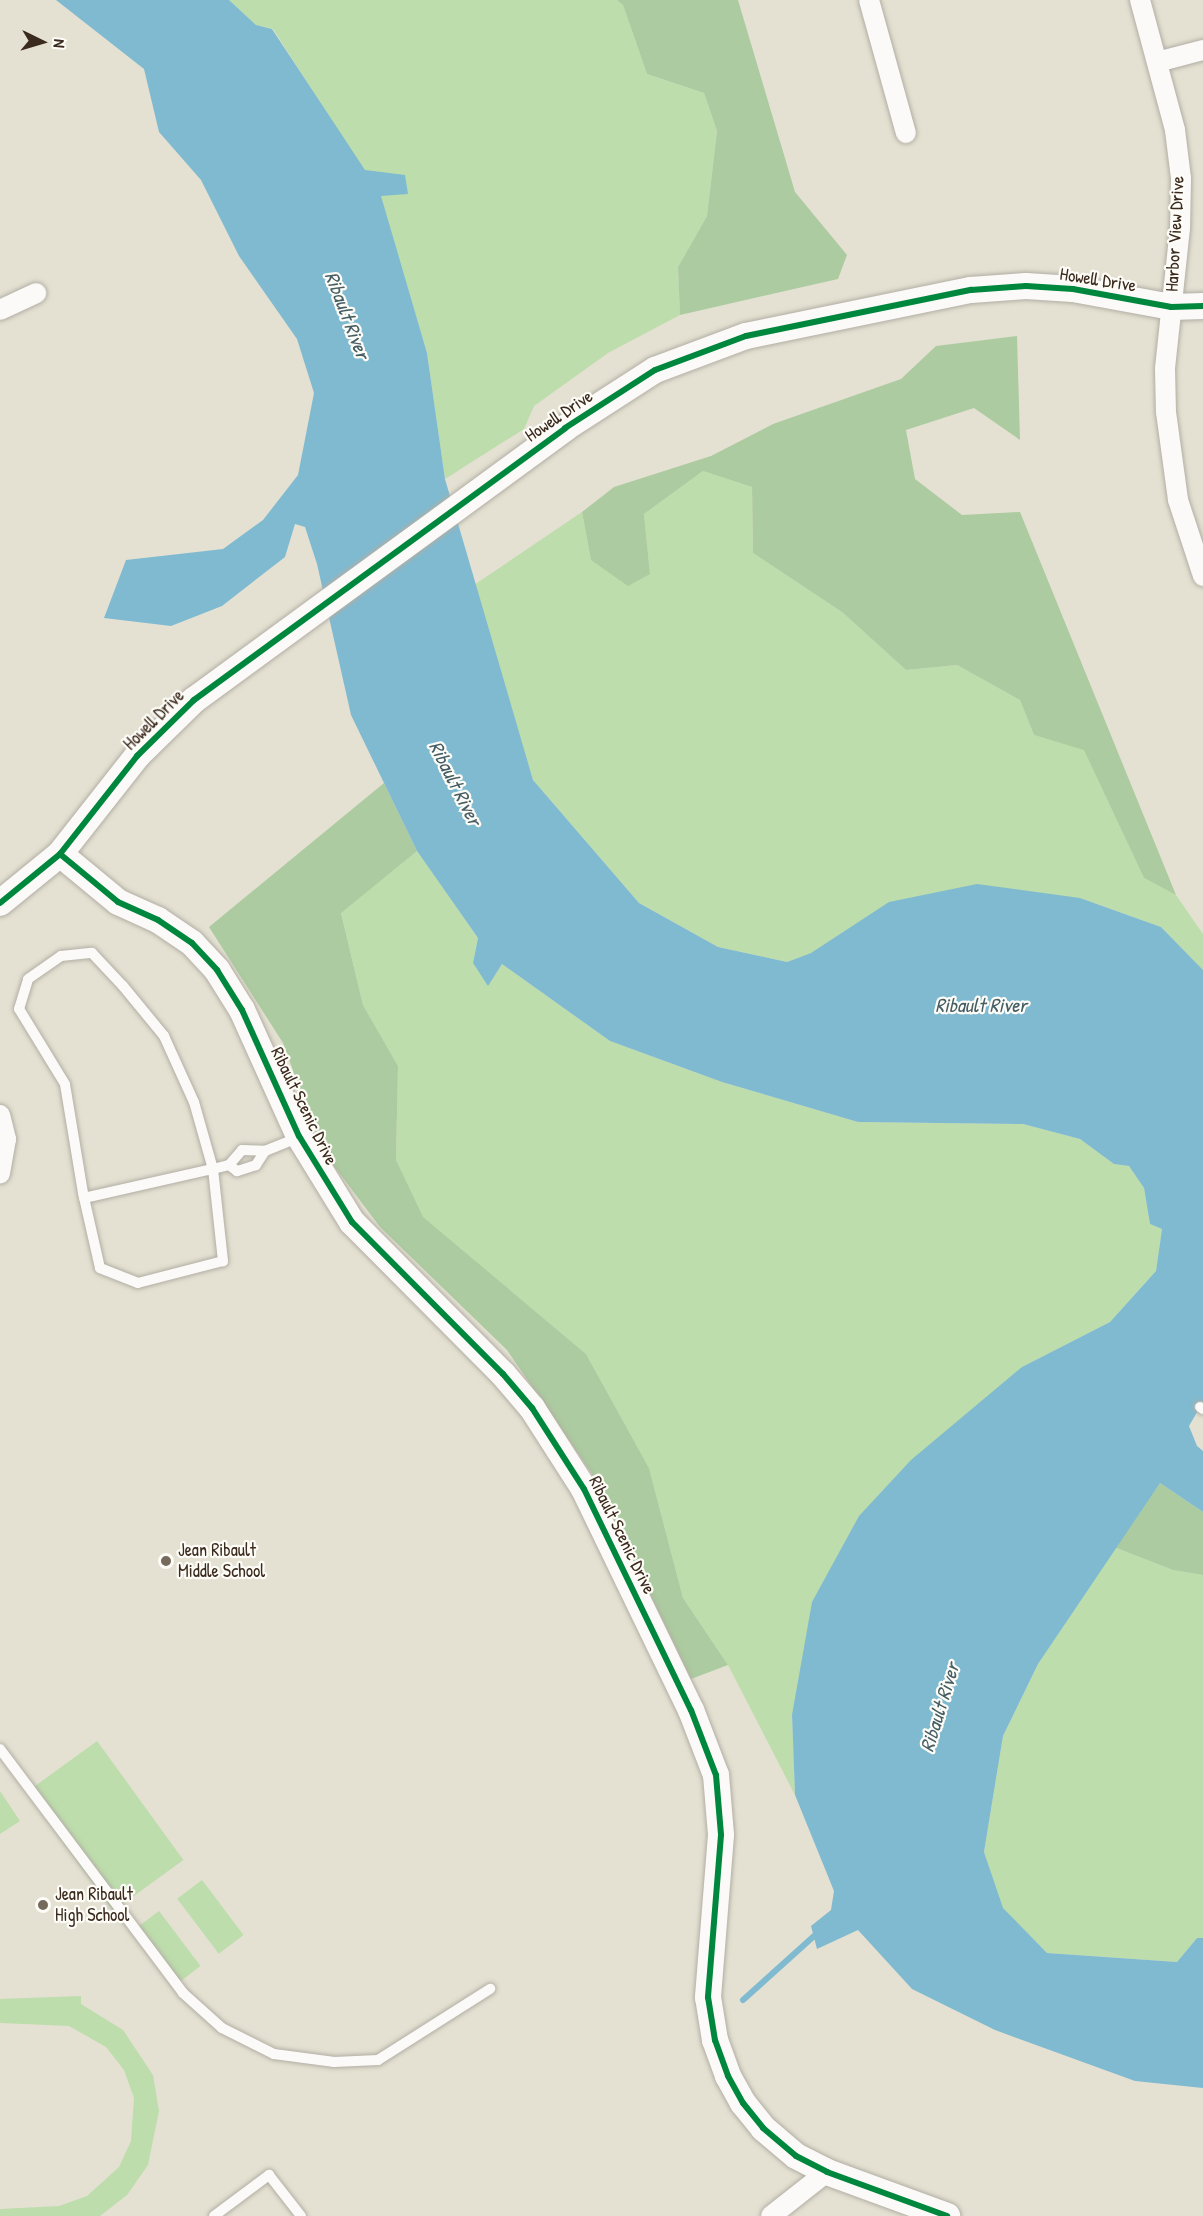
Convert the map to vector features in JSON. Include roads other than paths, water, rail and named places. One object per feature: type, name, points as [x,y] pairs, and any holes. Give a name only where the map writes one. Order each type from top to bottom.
[{"type":"street","points":[[869,0],[906,133]]},
{"type":"street","name":"Harbor View Drive","points":[[1140,0],[1175,130],[1181,178],[1165,369],[1169,457],[1189,540],[1203,576]]},
{"type":"street","points":[[1157,62],[1203,50]]},
{"type":"street","name":"Howell Drive","points":[[60,854],[143,749],[194,700],[565,428],[656,370],[703,350],[746,336],[960,292],[1050,287],[1171,307],[1203,306]]},
{"type":"street","points":[[0,310],[36,293]]},
{"type":"street","points":[[0,903],[60,854]]},
{"type":"street","name":"Ribault Scenic Drive","points":[[60,854],[118,902],[158,920],[192,943],[217,970],[242,1010],[299,1136],[352,1222],[503,1374],[531,1408],[584,1489],[691,1710],[716,1775],[721,1835],[708,1997],[715,2040],[728,2076],[763,2128],[796,2156],[827,2172],[947,2216]]},
{"type":"street","points":[[0,1115],[6,1139],[0,1173]]},
{"type":"street","points":[[771,2216],[827,2172]]},
{"type":"lane","points":[[92,953],[164,1036],[194,1102],[213,1168],[223,1261],[138,1283],[100,1268],[84,1198],[65,1084],[19,1009],[28,979],[61,956],[92,953]]},
{"type":"lane","points":[[84,1198],[229,1165],[242,1150],[265,1151],[299,1136]]},
{"type":"lane","points":[[229,1165],[237,1171],[256,1165],[265,1151]]},
{"type":"lane","points":[[0,1749],[183,1993],[222,2028],[274,2054],[334,2061],[378,2060],[490,1989]]},
{"type":"lane","points":[[214,2216],[269,2175],[301,2216]]},
{"type":"water","name":"Ribault River","points":[[56,0],[229,0],[256,25],[272,29],[365,170],[405,175],[408,194],[381,196],[427,353],[445,479],[533,780],[639,903],[718,947],[787,962],[811,953],[889,902],[977,884],[1080,898],[1161,927],[1203,970],[1203,1402],[1189,1426],[1197,1446],[1203,1451],[1203,1512],[1160,1483],[1038,1664],[1003,1736],[984,1852],[1003,1908],[1047,1953],[1177,1962],[1197,1938],[1203,1938],[1203,2088],[1135,2081],[995,2030],[912,1989],[858,1930],[817,1949],[811,1926],[831,1910],[834,1891],[795,1795],[792,1715],[812,1602],[859,1516],[911,1460],[1022,1367],[1110,1322],[1156,1271],[1162,1229],[1150,1224],[1144,1188],[1129,1166],[1114,1164],[1080,1139],[1023,1124],[858,1122],[722,1082],[610,1041],[502,964],[488,986],[473,963],[478,938],[417,851],[351,715],[317,564],[305,527],[295,524],[285,557],[222,606],[171,626],[104,618],[126,560],[223,549],[263,520],[298,475],[314,393],[297,339],[239,256],[201,180],[159,132],[144,69]]},
{"type":"waterway","points":[[743,2000],[814,1936]]},
{"type":"place","name":"Jean Ribault Middle School","points":[[166,1561]]},
{"type":"place","name":"Jean Ribault High School","points":[[43,1905]]}]
